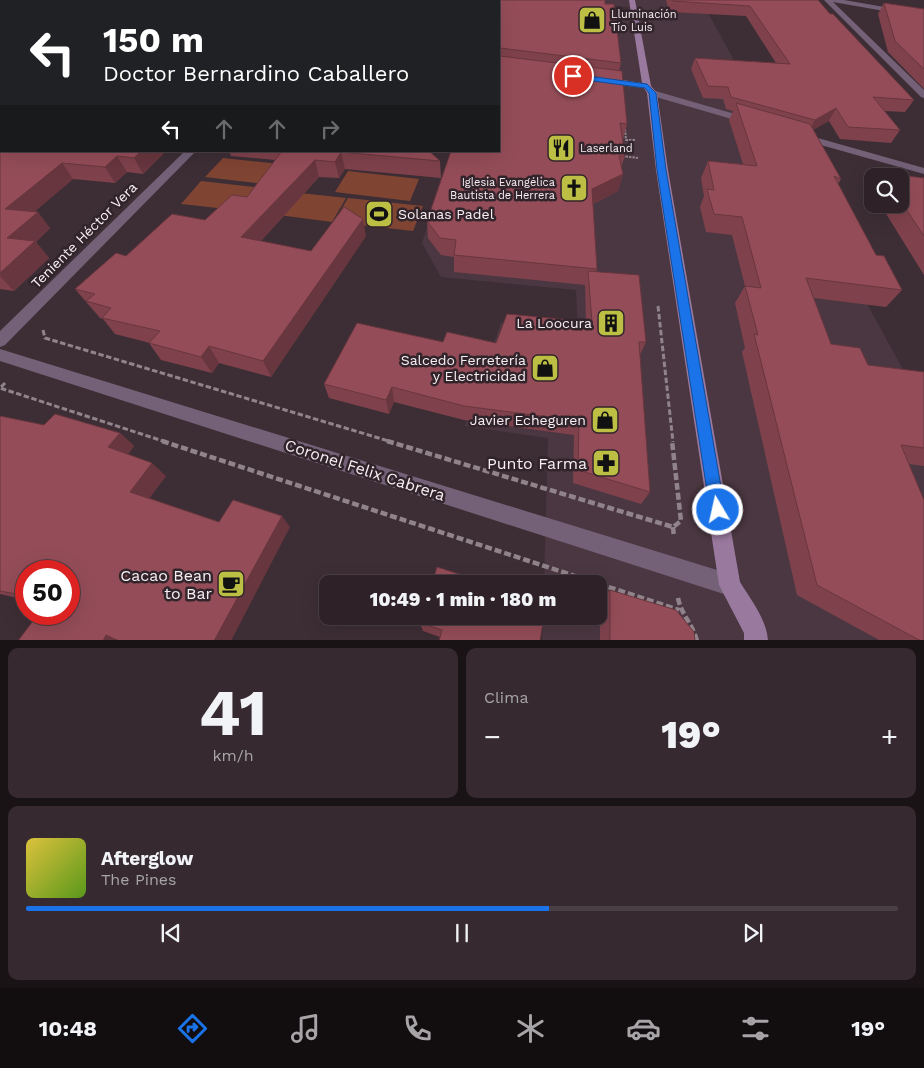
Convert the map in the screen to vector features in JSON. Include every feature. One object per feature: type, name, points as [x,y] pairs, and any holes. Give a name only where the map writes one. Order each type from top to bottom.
[{"type":"main road","points":[[632,0],[650,89],[730,585],[760,637]]},
{"type":"main road","points":[[592,79],[650,89]]},
{"type":"street","points":[[827,0],[924,95]]},
{"type":"street","points":[[833,0],[924,16]]},
{"type":"street","points":[[650,89],[755,123]]},
{"type":"street","points":[[793,134],[924,171]]},
{"type":"street","name":"Teniente Héctor Vera","points":[[0,341],[190,152]]},
{"type":"street","name":"Coronel Felix Cabrera","points":[[0,355],[730,585]]},
{"type":"path","points":[[624,122],[626,140],[639,140]]},
{"type":"path","points":[[640,149],[642,163]]},
{"type":"path","points":[[619,156],[641,158]]},
{"type":"path","points":[[656,296],[681,521],[673,527]]},
{"type":"path","points":[[42,327],[45,338]]},
{"type":"path","points":[[45,338],[673,527]]},
{"type":"path","points":[[41,343],[45,338]]},
{"type":"path","points":[[5,382],[0,388],[679,610]]},
{"type":"path","points":[[673,527],[674,537]]},
{"type":"path","points":[[678,598],[679,610],[696,632],[696,640]]},
{"type":"shaded area","points":[[585,0],[701,0],[924,408],[924,640],[542,640],[543,625],[607,625],[607,575],[544,575],[548,438],[465,426],[501,323],[578,332],[576,290],[441,277],[422,243],[452,153],[500,152],[567,14],[630,17],[628,7],[584,4]]},
{"type":"shaded area","points":[[223,158],[289,165],[274,185],[205,177]]},
{"type":"shaded area","name":"Solanas Padel","points":[[348,171],[419,179],[410,201],[335,192]]},
{"type":"shaded area","points":[[201,181],[271,189],[254,212],[181,204]]},
{"type":"shaded area","points":[[273,190],[346,198],[332,222],[256,212]]},
{"type":"shaded area","name":"Solanas Padel","points":[[348,198],[423,206],[413,231],[334,222]]},
{"type":"building","points":[[500,0],[605,0],[605,4],[614,4],[621,63],[500,48]]},
{"type":"building","points":[[672,0],[818,0],[914,100],[873,97],[900,130],[848,127],[836,108],[815,120],[731,97],[728,87],[708,86],[695,58],[790,64],[750,6]]},
{"type":"building","points":[[884,3],[924,9],[924,69],[895,41]]},
{"type":"building","points":[[500,56],[622,71],[627,124],[620,123],[625,156],[619,156],[623,174],[592,189],[597,269],[454,255],[456,240],[440,238],[427,221],[451,152],[500,152]]},
{"type":"building","points":[[736,103],[810,124],[841,179],[834,176],[876,255],[884,256],[902,290],[806,278],[831,344],[860,348],[868,365],[924,372],[924,448],[901,445],[924,500],[924,640],[919,640],[817,585],[754,334],[758,335],[745,286],[761,288],[742,217],[714,214],[707,189],[714,190],[708,161],[757,166]]},
{"type":"building","points":[[0,152],[140,152],[134,158],[117,156],[105,167],[62,163],[5,209],[38,212],[7,238],[35,241],[0,273]]},
{"type":"building","points":[[281,152],[341,152],[335,162],[315,160],[241,237],[311,251],[344,207],[363,219],[263,361],[209,346],[201,357],[149,343],[160,331],[102,318],[111,308],[86,301],[95,294],[75,289],[116,253],[126,256],[172,214],[205,220],[232,195],[247,197]]},
{"type":"building","points":[[341,152],[430,152],[440,161]]},
{"type":"building","points":[[909,176],[924,178],[924,236],[909,213]]},
{"type":"building","points":[[588,271],[639,275],[646,342],[639,342],[650,492],[578,470],[579,421],[464,406],[392,387],[386,400],[324,384],[357,323],[443,342],[447,332],[496,343],[507,314],[592,322]]},
{"type":"building","points":[[55,414],[120,433],[108,447],[152,463],[130,492],[219,522],[233,500],[282,516],[215,640],[117,640],[106,635],[104,640],[19,640],[30,625],[80,625],[80,560],[15,560],[15,594],[0,591],[0,416],[44,425]]},
{"type":"building","points":[[437,567],[462,575],[435,575]]},
{"type":"building","points":[[610,590],[676,610],[694,632],[695,640],[610,640]]},
{"type":"building","points":[[426,625],[543,625],[540,640],[439,640],[442,630]]},
{"type":"place","name":"Lluminación Tío Luis","points":[[592,20]]},
{"type":"place","name":"Laserland","points":[[561,148]]},
{"type":"place","name":"Iglesia Evangélica Bautista de Herrera","points":[[574,188]]},
{"type":"place","name":"Solanas Padel","points":[[379,214]]},
{"type":"place","name":"La Loocura","points":[[611,323]]},
{"type":"place","name":"Salcedo Ferretería y Electricidad","points":[[545,368]]},
{"type":"place","name":"Javier Echeguren","points":[[605,420]]},
{"type":"place","name":"Punto Farma","points":[[606,463]]},
{"type":"place","name":"Cacao Bean to Bar","points":[[231,584]]},
{"type":"route","points":[[573,76],[647,86],[652,93],[662,170],[718,510]]}]
